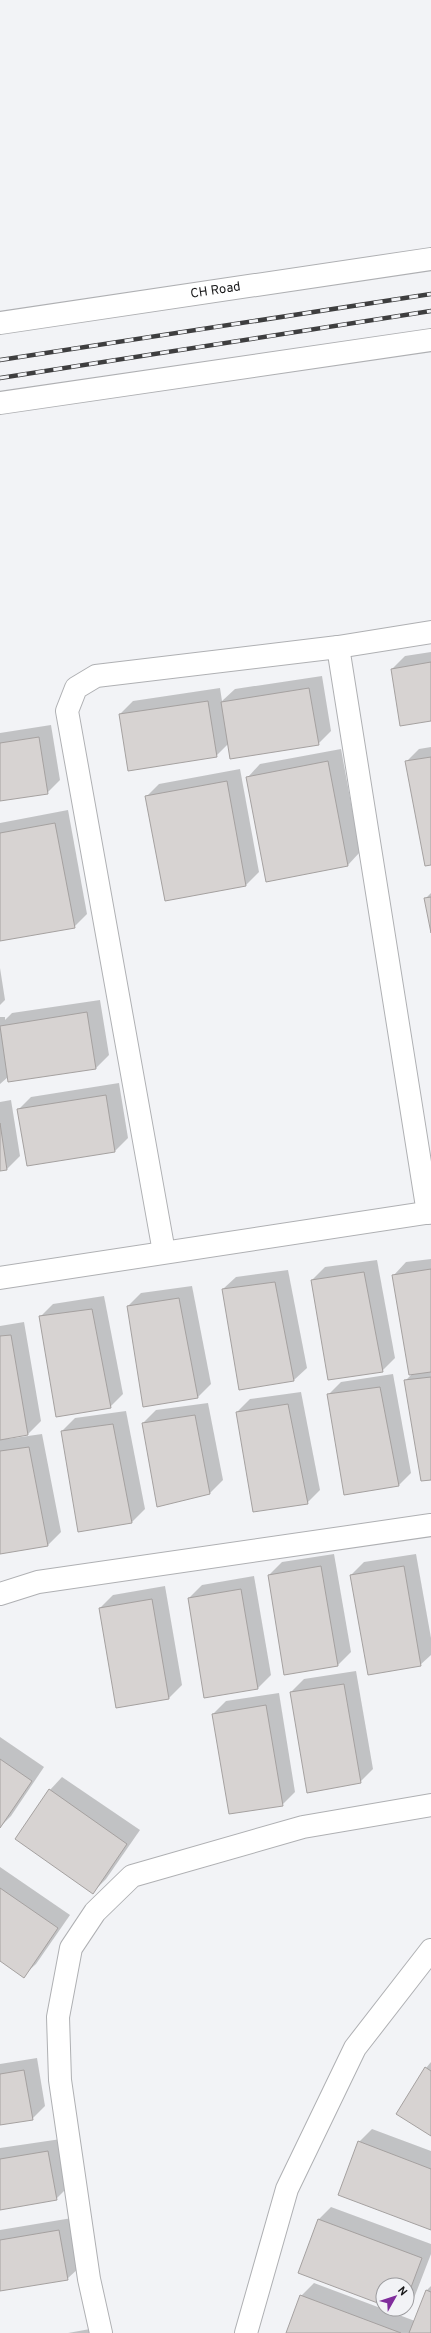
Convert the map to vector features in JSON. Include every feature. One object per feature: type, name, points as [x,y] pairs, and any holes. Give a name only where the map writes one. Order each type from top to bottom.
[{"type":"street","name":"CH Road","points":[[0,323],[431,259]]},
{"type":"street","points":[[0,403],[431,340]]},
{"type":"street","points":[[164,1252],[67,711],[76,688],[96,676],[338,647],[431,632]]},
{"type":"street","points":[[0,1278],[430,1212],[338,647]]},
{"type":"street","points":[[0,1594],[38,1582],[431,1525]]},
{"type":"street","points":[[101,2333],[89,2279],[60,2080],[58,2017],[70,1948],[95,1912],[132,1876],[303,1827],[431,1805]]},
{"type":"street","points":[[246,2333],[287,2189],[355,2048],[431,1950]]},
{"type":"building","points":[[431,662],[431,721],[400,726],[391,669]]},
{"type":"building","points":[[309,688],[319,745],[230,759],[221,702]]},
{"type":"building","points":[[208,701],[217,757],[128,771],[119,714]]},
{"type":"building","points":[[39,737],[48,794],[0,801],[0,743]]},
{"type":"building","points":[[431,757],[431,865],[425,866],[405,761]]},
{"type":"building","points":[[328,761],[348,866],[266,882],[246,777]]},
{"type":"building","points":[[227,781],[246,886],[165,901],[145,796]]},
{"type":"building","points":[[55,823],[75,928],[0,941],[0,833]]},
{"type":"building","points":[[431,897],[431,933],[424,898]]},
{"type":"building","points":[[87,1012],[96,1069],[8,1082],[0,1026]]},
{"type":"building","points":[[106,1095],[115,1152],[27,1166],[17,1109]]},
{"type":"building","points":[[0,1123],[7,1170],[0,1171]]},
{"type":"building","points":[[431,1269],[431,1372],[409,1375],[392,1275]]},
{"type":"building","points":[[364,1272],[383,1372],[328,1380],[311,1280]]},
{"type":"building","points":[[275,1282],[294,1381],[239,1390],[222,1289]]},
{"type":"building","points":[[179,1298],[198,1398],[143,1407],[127,1306]]},
{"type":"building","points":[[92,1309],[111,1408],[56,1417],[39,1316]]},
{"type":"building","points":[[11,1335],[28,1435],[0,1440],[0,1336]]},
{"type":"building","points":[[431,1377],[431,1480],[421,1481],[404,1380]]},
{"type":"building","points":[[380,1387],[399,1486],[344,1495],[327,1394]]},
{"type":"building","points":[[288,1404],[308,1504],[253,1512],[236,1412]]},
{"type":"building","points":[[195,1415],[210,1494],[157,1507],[142,1423]]},
{"type":"building","points":[[113,1424],[132,1523],[78,1532],[61,1431]]},
{"type":"building","points":[[29,1447],[48,1546],[0,1554],[0,1451]]},
{"type":"building","points":[[321,1566],[338,1666],[284,1675],[268,1575]]},
{"type":"building","points":[[404,1566],[421,1666],[368,1675],[350,1575]]},
{"type":"building","points":[[241,1589],[258,1689],[204,1698],[188,1598]]},
{"type":"building","points":[[152,1599],[169,1699],[116,1708],[99,1608]]},
{"type":"building","points":[[344,1684],[361,1783],[307,1793],[290,1692]]},
{"type":"building","points":[[266,1705],[283,1806],[229,1814],[212,1714]]},
{"type":"building","points":[[0,1759],[32,1781],[0,1828]]},
{"type":"building","points":[[49,1789],[127,1844],[93,1894],[15,1839]]},
{"type":"building","points":[[0,1888],[58,1928],[24,1978],[0,1961]]},
{"type":"building","points":[[425,2067],[431,2071],[431,2136],[396,2114]]},
{"type":"building","points":[[24,2070],[33,2120],[0,2125],[0,2074]]},
{"type":"building","points":[[358,2141],[431,2169],[431,2230],[338,2195]]},
{"type":"building","points":[[48,2151],[57,2200],[0,2210],[0,2159]]},
{"type":"building","points":[[318,2219],[422,2258],[415,2277],[375,2277],[375,2302],[298,2273]]},
{"type":"building","points":[[59,2230],[68,2280],[0,2291],[0,2240]]},
{"type":"building","points":[[426,2290],[431,2292],[431,2333],[409,2333]]},
{"type":"building","points":[[300,2295],[401,2333],[286,2333]]},
{"type":"railway","points":[[0,360],[431,294]]},
{"type":"railway","points":[[0,378],[431,311]]}]
